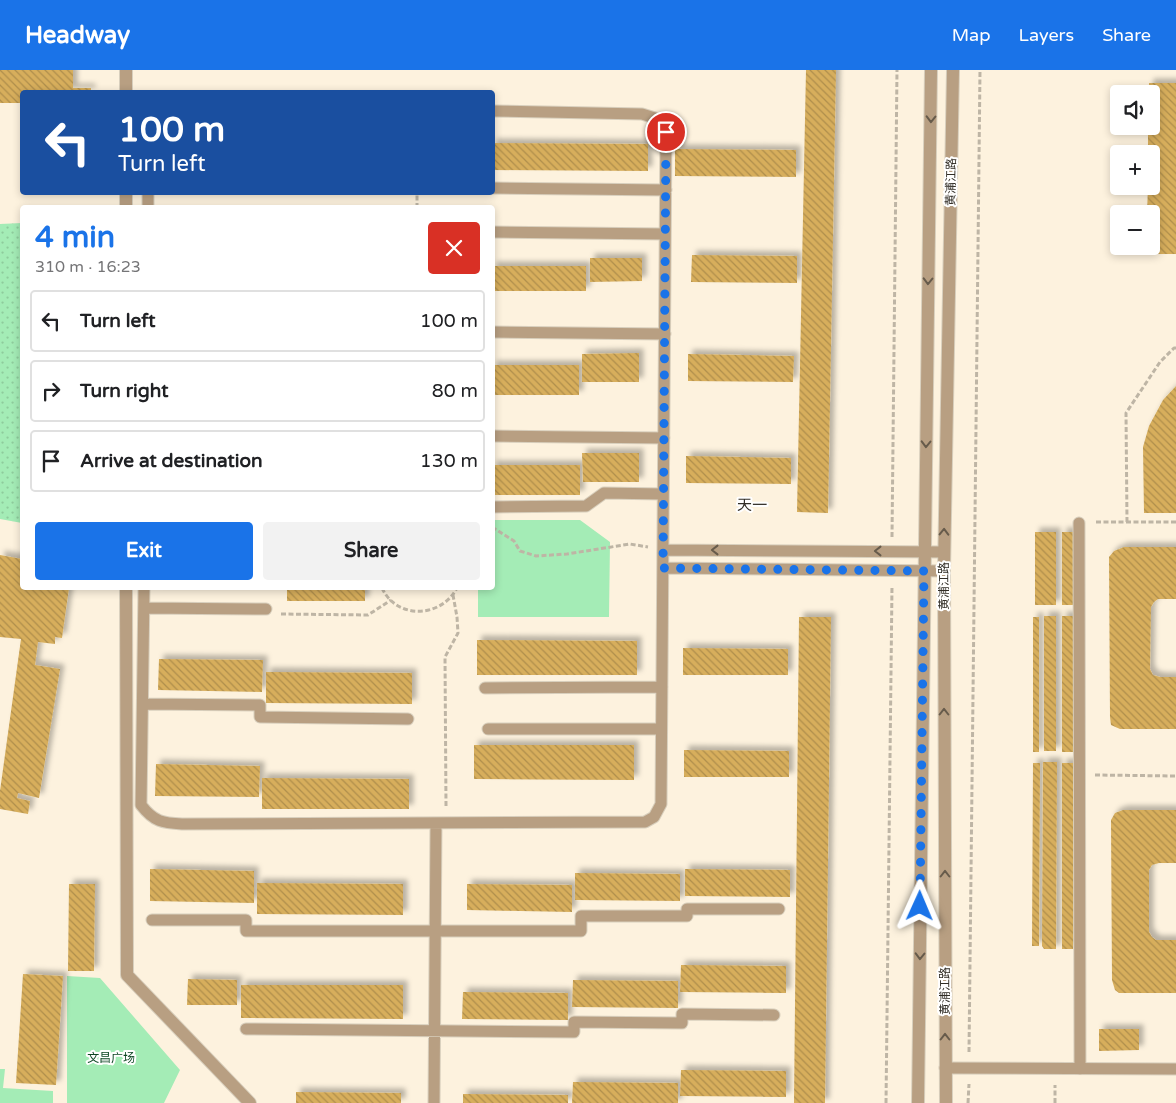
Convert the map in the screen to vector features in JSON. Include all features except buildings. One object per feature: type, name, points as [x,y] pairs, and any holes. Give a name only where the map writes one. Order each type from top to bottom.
[{"type":"street","points":[[126,70],[126,90]]},
{"type":"street","name":"黄浦江路","points":[[918,1103],[931,70]]},
{"type":"street","name":"黄浦江路","points":[[946,1103],[944,552],[953,70]]},
{"type":"street","points":[[126,590],[127,975],[250,1103]]},
{"type":"lane","points":[[144,590],[141,805],[148,814],[163,823],[645,822],[654,817],[661,804],[666,132],[658,119],[642,114],[495,111]]},
{"type":"lane","points":[[495,188],[666,190]]},
{"type":"lane","points":[[495,232],[665,234]]},
{"type":"lane","points":[[495,332],[665,334]]},
{"type":"lane","points":[[495,436],[664,438]]},
{"type":"lane","points":[[495,507],[586,506],[604,493],[663,494]]},
{"type":"lane","points":[[1079,522],[1080,1069]]},
{"type":"lane","points":[[663,550],[944,552]]},
{"type":"lane","points":[[663,568],[944,571]]},
{"type":"lane","points":[[144,608],[271,612]]},
{"type":"lane","points":[[485,688],[662,687]]},
{"type":"lane","points":[[143,704],[260,705],[260,717],[408,719]]},
{"type":"lane","points":[[488,729],[661,729]]},
{"type":"lane","points":[[434,1103],[435,931],[441,823]]},
{"type":"lane","points":[[152,920],[246,920],[246,931],[582,931],[582,916],[687,916],[687,909],[778,909]]},
{"type":"lane","points":[[246,1029],[574,1032],[574,1022],[682,1023],[682,1014],[774,1015]]},
{"type":"lane","points":[[946,1068],[1176,1069]]},
{"type":"path","points":[[968,1103],[980,70]]},
{"type":"path","points":[[1127,522],[1126,413],[1160,362],[1176,348]]},
{"type":"path","points":[[495,529],[514,541],[520,551],[536,556],[567,554],[630,544],[663,550]]},
{"type":"path","points":[[384,590],[392,600],[403,608],[416,611],[430,610],[442,605],[456,590]]},
{"type":"path","points":[[441,823],[445,657],[458,633],[453,595]]},
{"type":"path","points":[[271,612],[368,614],[392,600]]},
{"type":"path","points":[[1090,775],[1176,776]]},
{"type":"green space","points":[[20,223],[20,523],[0,519],[0,224]]},
{"type":"green space","points":[[495,520],[580,520],[610,542],[609,617],[478,617],[478,590],[495,590]]},
{"type":"green space","name":"文昌广场","points":[[67,976],[100,978],[180,1070],[164,1103],[67,1103]]},
{"type":"green space","points":[[0,1069],[5,1069],[3,1088],[53,1091],[53,1103],[0,1103]]},
{"type":"district","name":"天一","points":[[752,505]]},
{"type":"route","points":[[666,132],[663,568],[924,571],[920,906]]}]
